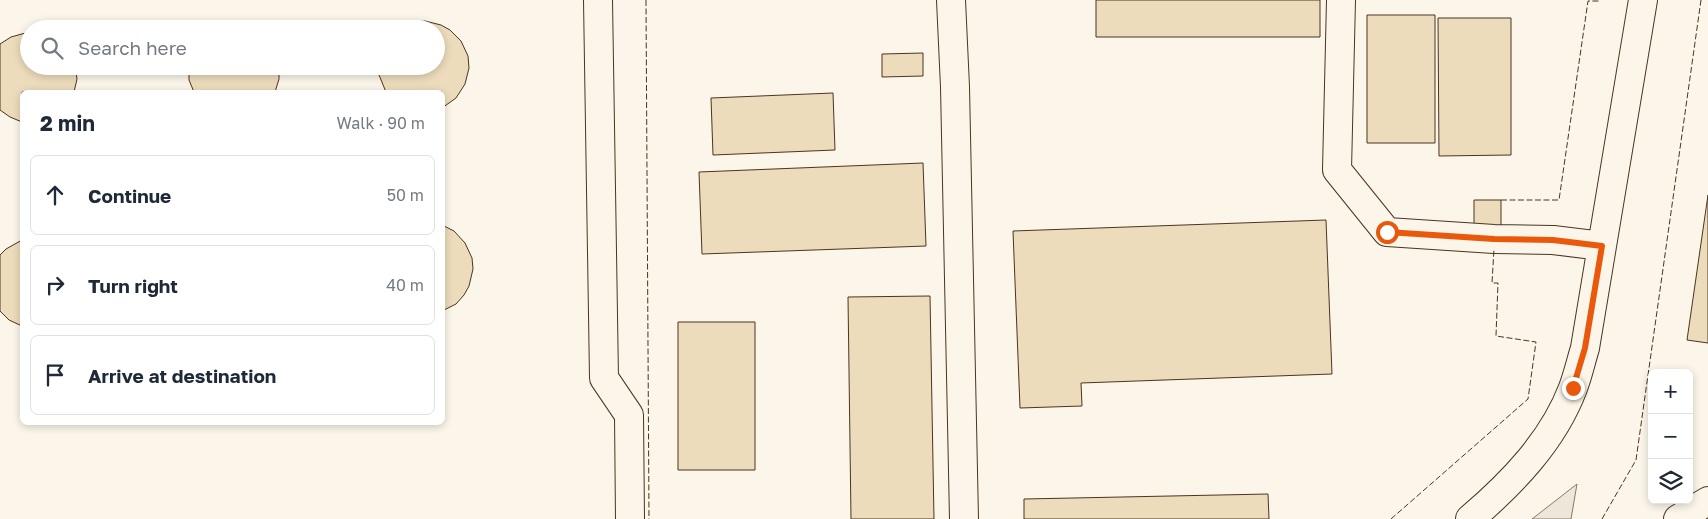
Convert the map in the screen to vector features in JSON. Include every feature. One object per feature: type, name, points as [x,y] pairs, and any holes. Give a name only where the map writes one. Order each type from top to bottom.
[{"type":"street","points":[[598,0],[604,378],[629,416],[630,519]]},
{"type":"street","points":[[951,0],[955,87],[964,519]]},
{"type":"street","points":[[1341,0],[1337,170],[1387,232],[1494,239],[1553,240],[1602,246]]},
{"type":"street","points":[[1470,519],[1498,496],[1528,463],[1553,429],[1573,388],[1585,348],[1643,0]]},
{"type":"street","points":[[1678,519],[1708,501]]},
{"type":"shaded area","points":[[1577,484],[1571,519],[1532,519]]},
{"type":"building","points":[[1096,0],[1320,0],[1320,37],[1096,37]]},
{"type":"building","points":[[1367,15],[1435,15],[1435,143],[1367,143]]},
{"type":"building","points":[[1438,18],[1511,18],[1511,155],[1439,156]]},
{"type":"building","points":[[445,27],[461,41],[468,56],[469,68],[465,84],[456,98],[445,106],[445,90],[385,90],[379,75],[445,75]]},
{"type":"building","points":[[20,34],[20,75],[76,75],[77,79],[74,90],[20,90],[20,121],[0,110],[0,44],[11,37]]},
{"type":"building","points":[[923,53],[923,76],[882,77],[882,54]]},
{"type":"building","points":[[189,75],[279,75],[276,90],[193,90]]},
{"type":"building","points":[[833,93],[835,150],[713,155],[711,98]]},
{"type":"building","points":[[923,163],[926,246],[702,254],[699,172]]},
{"type":"building","points":[[1708,195],[1708,343],[1687,340]]},
{"type":"building","points":[[1474,200],[1501,200],[1501,226],[1474,226]]},
{"type":"building","points":[[1326,220],[1332,374],[1081,383],[1082,406],[1020,408],[1013,231]]},
{"type":"building","points":[[445,226],[454,231],[465,243],[472,258],[473,269],[469,286],[456,304],[445,310]]},
{"type":"building","points":[[20,241],[20,325],[9,320],[0,311],[0,255],[6,249]]},
{"type":"building","points":[[930,296],[934,519],[851,519],[848,297]]},
{"type":"building","points":[[678,322],[755,322],[755,470],[678,470]]},
{"type":"building","points":[[1268,494],[1269,519],[1024,519],[1024,499]]},
{"type":"fence","points":[[646,0],[649,519]]},
{"type":"fence","points":[[1501,200],[1559,200],[1588,1],[1600,0]]},
{"type":"fence","points":[[1602,519],[1636,460],[1701,0]]},
{"type":"fence","points":[[1391,519],[1528,399],[1536,342],[1496,336],[1498,283],[1492,283],[1494,249]]},
{"type":"route","points":[[1387,232],[1494,239],[1553,240],[1602,246],[1585,348],[1573,388]]}]
